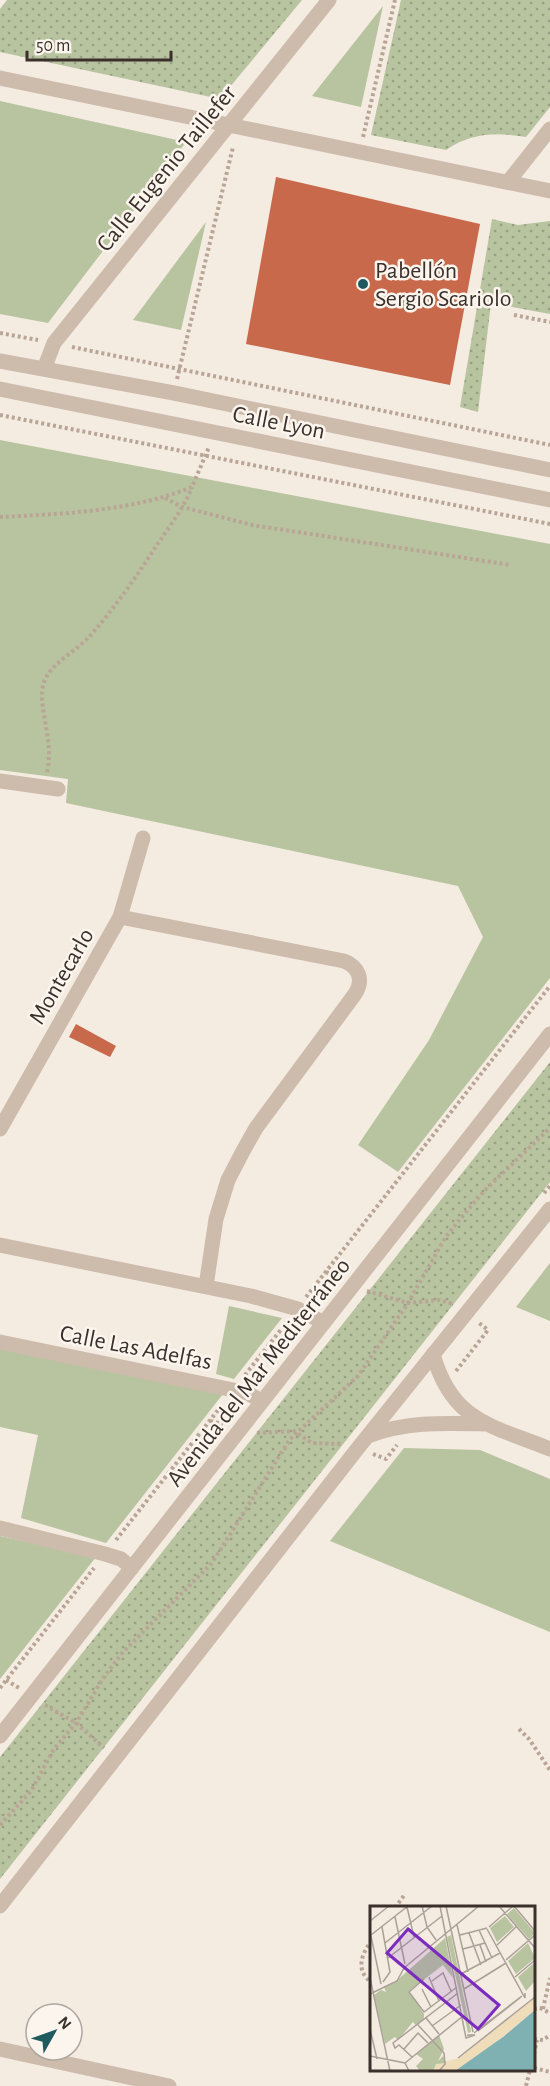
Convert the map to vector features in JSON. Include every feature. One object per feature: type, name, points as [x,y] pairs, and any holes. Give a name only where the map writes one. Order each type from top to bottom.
[{"type":"street","name":"Calle Eugenio Taillefer","points":[[44,369],[54,343],[234,125],[329,0]]},
{"type":"street","points":[[0,78],[550,191]]},
{"type":"street","points":[[508,182],[550,129]]},
{"type":"street","name":"Calle Lyon","points":[[0,361],[174,393],[550,470]]},
{"type":"street","name":"Calle Lyon","points":[[0,389],[550,500]]},
{"type":"street","points":[[0,780],[58,789]]},
{"type":"street","name":"Montecarlo","points":[[0,1129],[120,917],[143,838]]},
{"type":"street","points":[[120,917],[344,961],[355,968],[359,974],[359,988],[356,994],[256,1128],[228,1180],[216,1220],[206,1286]]},
{"type":"street","name":"Avenida del Mar Mediterráneo","points":[[3,1726],[32,1696],[550,1035]]},
{"type":"street","points":[[0,1906],[362,1442],[466,1313],[547,1219]]},
{"type":"street","points":[[0,1245],[206,1286],[298,1309],[324,1323]]},
{"type":"street","name":"Calle Las Adelfas","points":[[0,1342],[248,1393],[261,1401]]},
{"type":"street","points":[[433,1354],[444,1386],[464,1410],[486,1424],[550,1449]]},
{"type":"street","points":[[362,1442],[388,1428],[413,1424],[486,1424]]},
{"type":"street","points":[[0,1528],[105,1554],[121,1559],[132,1568]]},
{"type":"street","points":[[0,2049],[169,2086]]},
{"type":"path","points":[[359,151],[395,0]]},
{"type":"path","points":[[174,393],[234,125]]},
{"type":"path","points":[[514,315],[550,322]]},
{"type":"path","points":[[0,333],[550,445]]},
{"type":"path","points":[[0,415],[550,524]]},
{"type":"path","points":[[161,447],[166,423]]},
{"type":"path","points":[[43,786],[48,767],[50,739],[41,693],[44,682],[50,672],[83,643],[106,617],[182,507],[206,456],[214,432]]},
{"type":"path","points":[[0,517],[57,513],[165,498],[192,487]]},
{"type":"path","points":[[165,498],[182,507],[252,525],[511,565]]},
{"type":"path","points":[[0,1688],[550,986]]},
{"type":"path","points":[[0,1825],[30,1791],[54,1749],[76,1723],[104,1677],[123,1652],[212,1563],[279,1454],[298,1432],[358,1376],[408,1304],[445,1238],[484,1191],[550,1128]]},
{"type":"path","points":[[326,1272],[354,1286],[408,1304],[440,1300],[454,1305],[488,1330],[444,1386]]},
{"type":"path","points":[[210,1421],[260,1434],[298,1432],[312,1443],[362,1442],[386,1459],[413,1424]]},
{"type":"path","points":[[6,1680],[76,1723],[116,1759]]},
{"type":"path","points":[[519,1729],[529,1739],[550,1770]]},
{"type":"path","points":[[396,1906],[405,1894]]},
{"type":"path","points":[[370,1943],[362,1957],[361,1966],[365,1978],[370,1982]]},
{"type":"path","points":[[543,2009],[550,1978]]},
{"type":"path","points":[[535,2009],[543,2009],[550,2013]]},
{"type":"path","points":[[535,2040],[550,2035]]},
{"type":"path","points":[[535,2070],[550,2072]]},
{"type":"path","points":[[526,2086],[531,2071]]},
{"type":"green space","points":[[7,0],[302,0],[220,99],[0,52],[0,9]]},
{"type":"green space","points":[[401,0],[550,0],[550,107],[526,137],[484,135],[465,140],[446,150],[371,135]]},
{"type":"green space","points":[[383,6],[361,107],[312,96]]},
{"type":"green space","points":[[0,101],[186,142],[48,323],[0,314]]},
{"type":"green space","points":[[492,219],[518,225],[550,221],[550,314],[491,303],[478,412],[460,407]]},
{"type":"green space","points":[[206,222],[181,330],[133,320]]},
{"type":"green space","points":[[0,440],[550,544],[550,978],[398,1172],[358,1145],[429,1040],[483,937],[458,886],[66,803],[68,779],[0,770]]},
{"type":"green space","points":[[550,1062],[550,1182],[0,1879],[0,1757]]},
{"type":"green space","points":[[550,1263],[550,1321],[516,1307]]},
{"type":"green space","points":[[229,1306],[282,1318],[234,1379],[216,1374]]},
{"type":"green space","points":[[0,1348],[223,1394],[106,1543],[21,1518],[38,1435],[0,1427]]},
{"type":"green space","points":[[404,1448],[480,1450],[550,1479],[550,1632],[330,1541]]},
{"type":"green space","points":[[0,1536],[96,1557],[0,1679]]},
{"type":"building","name":"Pabellón Sergio Scariolo","points":[[276,177],[480,224],[450,385],[246,344]]},
{"type":"building","points":[[76,1024],[116,1046],[110,1057],[69,1037]]},
{"type":"place","name":"Pabellón Sergio Scariolo","points":[[363,284]]}]
